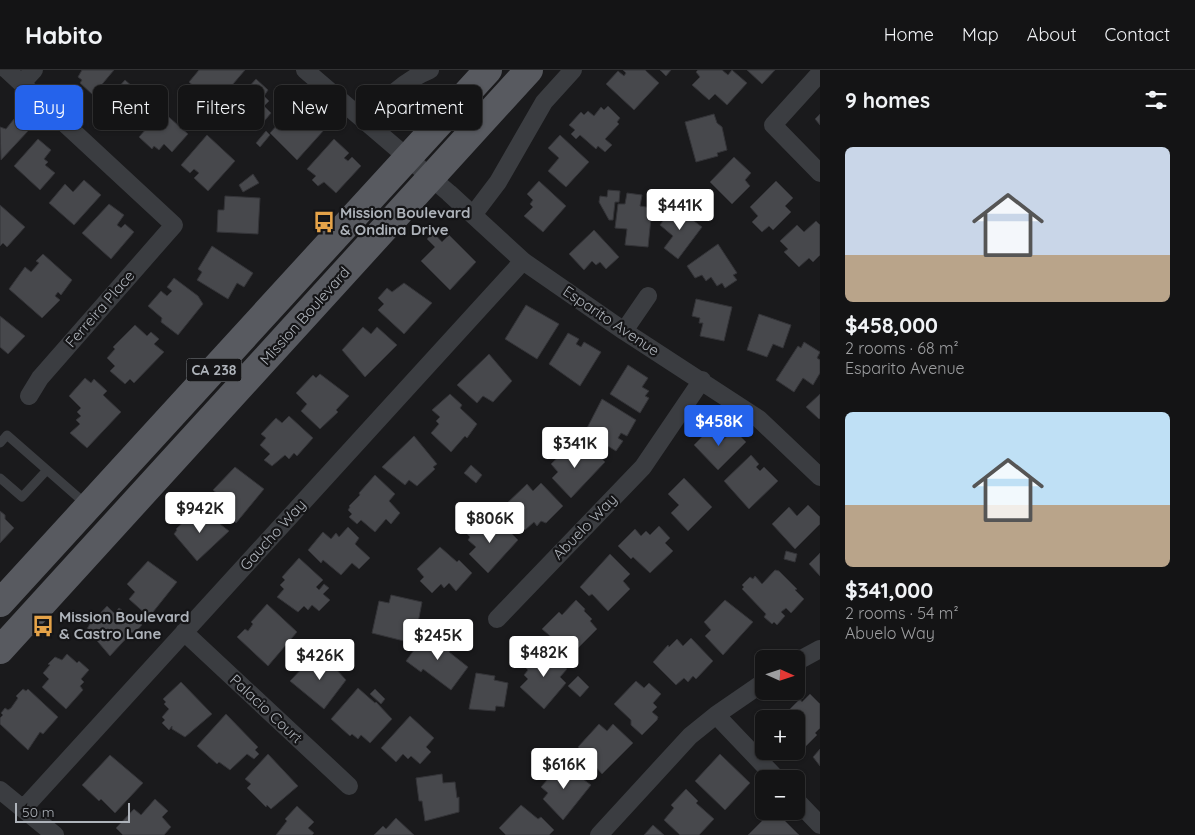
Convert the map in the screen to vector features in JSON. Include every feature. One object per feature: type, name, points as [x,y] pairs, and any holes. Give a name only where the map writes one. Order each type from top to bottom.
[{"type":"main road","name":"Mission Boulevard","points":[[0,603],[488,70]]},
{"type":"main road","name":"Mission Boulevard","points":[[0,650],[529,70]]},
{"type":"street","points":[[7,70],[22,83],[34,70]]},
{"type":"street","name":"Esparito Avenue","points":[[305,70],[356,113]]},
{"type":"street","points":[[403,85],[412,78],[430,70]]},
{"type":"street","points":[[473,215],[498,182],[544,102],[573,70]]},
{"type":"street","points":[[820,73],[773,125],[820,174]]},
{"type":"street","name":"Ferreira Place","points":[[22,83],[174,225],[40,378],[29,396]]},
{"type":"street","name":"Esparito Avenue","points":[[375,130],[523,261],[624,331],[760,419],[820,477]]},
{"type":"street","name":"Gaucho Way","points":[[22,809],[523,261]]},
{"type":"street","points":[[624,331],[648,296]]},
{"type":"street","name":"Abuelo Way","points":[[497,619],[643,467],[702,380]]},
{"type":"street","name":"Palacio Court","points":[[184,632],[349,786]]},
{"type":"street","points":[[805,657],[820,649]]},
{"type":"street","points":[[599,835],[690,736],[716,714],[755,688]]},
{"type":"street","points":[[716,714],[768,770]]},
{"type":"street","points":[[0,790],[55,835]]},
{"type":"street","points":[[805,809],[820,825]]},
{"type":"lane","points":[[0,443],[7,435],[88,507]]},
{"type":"lane","points":[[0,478],[22,497],[47,470]]},
{"type":"building","points":[[82,70],[114,70],[101,85],[93,85],[93,95],[80,83],[82,80],[78,77]]},
{"type":"building","points":[[199,70],[245,70],[232,85],[192,85],[189,82]]},
{"type":"building","points":[[623,70],[645,70],[659,83],[634,110],[606,84],[618,71],[624,76],[626,73]]},
{"type":"building","points":[[660,70],[671,70],[666,76]]},
{"type":"building","points":[[698,70],[722,70],[728,75],[732,70],[747,83],[727,105],[715,94],[709,100],[692,85],[700,77],[696,72]]},
{"type":"building","points":[[747,70],[775,70],[762,84]]},
{"type":"building","points":[[256,79],[263,85],[251,85]]},
{"type":"building","points":[[125,80],[131,85],[121,85]]},
{"type":"building","points":[[264,86],[268,90],[264,96]]},
{"type":"building","points":[[264,96],[269,101],[264,106]]},
{"type":"building","points":[[264,106],[271,113],[264,121]]},
{"type":"building","points":[[608,106],[620,118],[617,122],[619,124],[605,139],[612,145],[605,152],[598,146],[596,149],[580,135],[576,139],[571,134],[575,130],[569,125],[581,112],[584,115],[588,111],[594,116],[601,107],[604,110]]},
{"type":"building","points":[[714,114],[717,123],[722,127],[727,150],[717,153],[718,156],[696,162],[685,122]]},
{"type":"building","points":[[820,114],[820,125],[815,119]]},
{"type":"building","points":[[168,116],[178,125],[178,130],[183,130],[188,134],[172,152],[164,144],[159,150],[154,146],[152,149],[139,137],[145,130],[168,130]]},
{"type":"building","points":[[14,119],[15,130],[28,131],[1,160],[0,127],[6,129]]},
{"type":"building","points":[[274,129],[324,130],[297,160],[270,133]]},
{"type":"building","points":[[266,131],[270,135],[260,147],[256,143]]},
{"type":"building","points":[[207,135],[235,161],[208,191],[194,178],[199,173],[194,169],[190,173],[181,165]]},
{"type":"building","points":[[560,135],[589,162],[566,187],[548,171],[559,158],[548,148]]},
{"type":"building","points":[[38,139],[51,150],[44,159],[48,162],[45,165],[55,173],[40,190],[14,166]]},
{"type":"building","points":[[334,139],[349,153],[344,158],[348,161],[352,157],[361,166],[336,193],[324,182],[318,186],[312,180],[316,176],[307,169]]},
{"type":"building","points":[[734,157],[751,173],[745,180],[750,186],[732,204],[710,182]]},
{"type":"building","points":[[253,174],[259,183],[243,192],[239,185]]},
{"type":"building","points":[[84,180],[101,195],[74,225],[49,203],[65,184],[73,192]]},
{"type":"building","points":[[539,181],[566,206],[543,232],[524,216],[533,207],[530,204],[533,200],[527,194]]},
{"type":"building","points":[[776,181],[793,198],[785,206],[791,212],[773,230],[769,226],[762,232],[752,222],[758,216],[750,207]]},
{"type":"building","points":[[608,190],[620,191],[619,202],[615,202],[613,220],[609,220],[599,202],[600,196],[607,197]]},
{"type":"building","points":[[627,193],[642,195],[640,206],[652,208],[648,247],[625,245],[627,229],[615,228],[618,204],[625,204]]},
{"type":"building","points":[[225,196],[260,198],[258,234],[217,232],[218,210],[224,210]]},
{"type":"building","points":[[109,204],[124,215],[117,225],[121,228],[125,224],[134,232],[111,259],[82,233]]},
{"type":"building","points":[[0,205],[25,227],[7,247],[3,243],[0,246]]},
{"type":"building","points":[[674,206],[702,227],[678,259],[664,248],[673,236],[660,225]]},
{"type":"building","points":[[816,221],[820,225],[820,255],[813,262],[809,258],[799,267],[784,252],[788,249],[780,241],[797,225],[804,232]]},
{"type":"building","points":[[594,230],[619,257],[606,269],[600,262],[596,265],[592,261],[584,270],[569,254]]},
{"type":"building","points":[[433,232],[442,242],[449,235],[476,262],[450,290],[421,261],[435,247],[427,239]]},
{"type":"building","points":[[718,244],[737,273],[733,275],[737,280],[725,288],[722,283],[717,286],[711,277],[706,281],[702,275],[695,278],[687,266]]},
{"type":"building","points":[[212,246],[253,273],[244,287],[237,283],[228,299],[197,280],[202,272],[198,269]]},
{"type":"building","points":[[43,254],[72,280],[61,295],[58,292],[55,296],[60,300],[42,318],[9,289],[25,267],[31,272],[39,263],[36,261]]},
{"type":"building","points":[[174,278],[198,296],[203,304],[178,335],[161,322],[162,318],[148,306],[161,291],[167,296],[172,291],[167,287]]},
{"type":"building","points":[[404,283],[432,303],[404,334],[378,310],[384,304],[378,298],[387,288],[392,292]]},
{"type":"building","points":[[696,299],[732,307],[724,341],[700,336],[703,323],[699,323],[700,318],[692,316]]},
{"type":"building","points":[[526,305],[559,324],[537,359],[505,339]]},
{"type":"building","points":[[759,314],[791,325],[783,348],[773,344],[767,357],[747,350]]},
{"type":"building","points":[[0,316],[25,336],[8,354],[0,347]]},
{"type":"building","points":[[135,325],[147,336],[151,332],[159,339],[154,344],[164,352],[134,383],[130,379],[125,384],[110,371],[115,366],[107,358],[115,349],[113,347]]},
{"type":"building","points":[[363,327],[371,334],[377,327],[397,345],[365,377],[342,350]]},
{"type":"building","points":[[568,333],[579,339],[576,344],[581,347],[584,342],[601,352],[580,386],[549,364]]},
{"type":"building","points":[[804,342],[820,352],[817,358],[820,360],[820,373],[813,385],[803,378],[794,392],[776,380],[798,346],[801,348]]},
{"type":"building","points":[[489,354],[512,381],[493,402],[483,396],[477,403],[457,385]]},
{"type":"building","points":[[628,365],[648,378],[642,387],[649,391],[645,396],[649,398],[640,413],[610,394]]},
{"type":"building","points":[[320,374],[349,396],[336,410],[338,412],[320,429],[301,411],[307,404],[296,393],[313,375],[316,378]]},
{"type":"building","points":[[85,378],[91,383],[94,379],[107,391],[103,395],[121,412],[87,448],[70,433],[80,424],[76,420],[81,416],[77,412],[81,408],[69,396]]},
{"type":"building","points":[[450,394],[462,405],[460,408],[477,424],[467,438],[465,436],[451,452],[431,433],[439,424],[436,421],[440,417],[432,410]]},
{"type":"building","points":[[820,394],[820,418],[819,419],[806,407]]},
{"type":"building","points":[[602,399],[636,420],[627,436],[621,433],[618,438],[623,441],[616,451],[585,432]]},
{"type":"building","points":[[289,416],[313,438],[297,456],[294,453],[289,459],[285,455],[272,466],[264,460],[270,454],[260,445],[266,438],[261,434],[276,418],[282,423]]},
{"type":"building","points":[[711,428],[723,440],[734,430],[746,442],[718,470],[694,445]]},
{"type":"building","points":[[414,436],[437,464],[433,467],[435,469],[417,486],[409,480],[405,485],[382,467]]},
{"type":"building","points":[[573,443],[590,458],[595,452],[605,462],[571,498],[552,478],[558,472],[551,464]]},
{"type":"building","points":[[751,455],[759,464],[756,467],[760,471],[764,467],[778,481],[749,509],[724,481]]},
{"type":"building","points":[[471,465],[482,475],[476,483],[464,473]]},
{"type":"building","points":[[235,467],[264,489],[236,523],[215,504],[221,497],[213,490]]},
{"type":"building","points":[[375,475],[395,494],[389,501],[400,513],[391,524],[386,519],[375,532],[361,520],[357,524],[349,517],[352,514],[348,510],[349,506],[360,495],[359,493]]},
{"type":"building","points":[[684,478],[712,507],[688,531],[671,513],[679,505],[668,494]]},
{"type":"building","points":[[541,483],[563,506],[546,523],[541,521],[537,526],[534,522],[525,530],[503,507],[527,484],[533,491]]},
{"type":"building","points":[[808,505],[820,517],[820,524],[795,549],[772,524],[789,507],[797,516]]},
{"type":"building","points":[[0,511],[14,528],[0,543]]},
{"type":"building","points":[[195,511],[202,518],[206,513],[229,531],[197,561],[174,534],[176,529]]},
{"type":"building","points":[[490,518],[507,533],[509,531],[518,540],[488,573],[469,554],[476,547],[468,540],[470,537],[466,533],[476,523],[479,527]]},
{"type":"building","points":[[659,526],[670,538],[665,543],[673,551],[650,573],[633,557],[631,559],[618,546],[635,529],[641,536],[646,531],[650,535]]},
{"type":"building","points":[[348,527],[359,538],[355,544],[370,558],[359,569],[352,563],[341,575],[323,560],[321,563],[308,550],[323,532],[331,539],[336,533],[339,537]]},
{"type":"building","points":[[440,547],[457,562],[459,560],[472,573],[456,591],[449,583],[444,588],[441,584],[432,593],[420,581],[424,577],[417,569]]},
{"type":"building","points":[[786,551],[797,554],[795,562],[784,559]]},
{"type":"building","points":[[820,553],[820,576],[809,564]]},
{"type":"building","points":[[610,554],[630,574],[623,581],[630,589],[608,611],[592,594],[589,596],[580,587]]},
{"type":"building","points":[[299,558],[323,580],[316,587],[319,590],[324,584],[329,588],[323,594],[330,600],[319,611],[312,605],[308,610],[304,606],[298,612],[277,597],[284,589],[280,585],[285,580],[282,577]]},
{"type":"building","points":[[148,561],[177,582],[149,617],[129,599],[135,592],[127,584]]},
{"type":"building","points":[[775,570],[779,571],[797,589],[795,590],[804,599],[791,613],[786,608],[781,612],[785,616],[777,625],[774,622],[772,624],[764,617],[766,614],[742,589],[744,587],[742,585],[750,577],[753,579],[755,576],[762,584]]},
{"type":"building","points":[[391,595],[422,602],[417,628],[411,627],[408,639],[404,641],[372,633],[379,601],[389,603]]},
{"type":"building","points":[[576,600],[585,609],[584,611],[592,619],[590,621],[597,629],[576,650],[569,643],[564,648],[542,629],[559,612],[562,615]]},
{"type":"building","points":[[725,600],[753,622],[723,655],[705,636],[711,630],[704,622]]},
{"type":"building","points":[[267,604],[297,632],[268,666],[237,637],[245,629],[248,631],[253,624],[251,622]]},
{"type":"building","points":[[107,606],[114,613],[119,608],[142,625],[134,634],[132,632],[110,656],[87,629],[94,617],[96,618]]},
{"type":"building","points":[[440,633],[448,639],[446,642],[452,647],[449,652],[468,667],[451,690],[423,669],[421,672],[406,661],[422,639],[424,641],[430,634],[436,638]]},
{"type":"building","points":[[691,638],[713,661],[696,679],[693,676],[688,682],[684,678],[676,685],[653,662],[668,645],[669,647],[677,639],[683,646]]},
{"type":"building","points":[[542,648],[567,669],[560,677],[566,683],[544,709],[520,687],[528,679],[524,675],[528,670],[525,667]]},
{"type":"building","points":[[67,654],[89,670],[81,679],[84,682],[80,686],[83,690],[66,709],[42,687],[49,679],[43,673],[50,665],[48,664],[55,657],[62,660]]},
{"type":"building","points":[[327,656],[338,666],[335,668],[346,680],[324,709],[290,681],[309,661],[316,667]]},
{"type":"building","points":[[476,673],[495,676],[494,680],[508,683],[504,707],[496,706],[495,711],[469,709]]},
{"type":"building","points":[[578,676],[589,687],[580,697],[568,686]]},
{"type":"building","points":[[636,681],[644,688],[649,683],[661,694],[653,703],[657,707],[652,712],[658,717],[657,720],[642,735],[631,725],[631,720],[614,704]]},
{"type":"building","points":[[181,682],[212,714],[185,737],[172,729],[172,726],[169,730],[162,723],[165,720],[162,717],[169,709],[164,704],[166,702],[163,699]]},
{"type":"building","points":[[358,688],[376,702],[392,719],[370,743],[361,735],[358,739],[352,734],[350,736],[331,719]]},
{"type":"building","points":[[23,689],[26,691],[28,689],[58,717],[43,734],[40,732],[28,750],[0,724],[0,718],[3,715],[1,713],[5,708],[8,710],[11,708],[18,698],[16,696]]},
{"type":"building","points":[[375,689],[385,699],[381,704],[370,694]]},
{"type":"building","points":[[810,694],[820,704],[820,728],[815,733],[817,735],[805,747],[805,710],[789,710],[799,700],[802,702]]},
{"type":"building","points":[[226,714],[258,747],[255,750],[259,754],[254,759],[247,754],[230,770],[219,762],[217,764],[197,746]]},
{"type":"building","points":[[410,716],[434,738],[426,747],[431,752],[420,764],[411,756],[408,759],[403,754],[396,762],[381,748]]},
{"type":"building","points":[[599,724],[607,731],[613,724],[633,743],[602,774],[578,747]]},
{"type":"building","points":[[820,749],[820,766],[813,757]]},
{"type":"building","points":[[268,754],[298,786],[271,809],[267,805],[266,807],[247,788],[251,784],[245,779]]},
{"type":"building","points":[[720,754],[750,783],[725,810],[695,781]]},
{"type":"building","points":[[110,755],[143,783],[115,813],[101,799],[99,801],[82,785]]},
{"type":"building","points":[[568,763],[574,768],[572,771],[591,785],[563,820],[543,799],[548,793],[541,787],[561,764],[565,767]]},
{"type":"building","points":[[442,774],[443,783],[455,782],[457,798],[459,797],[459,812],[425,821],[422,801],[419,801],[416,778]]},
{"type":"building","points":[[686,789],[698,801],[696,803],[714,819],[699,835],[680,835],[664,820],[674,808],[671,805]]},
{"type":"building","points":[[155,799],[168,811],[162,817],[171,827],[164,835],[123,835],[116,828],[134,809],[141,815]]},
{"type":"building","points":[[521,805],[538,819],[541,817],[554,830],[549,835],[506,835],[499,828]]},
{"type":"building","points":[[297,806],[314,822],[308,828],[314,833],[312,835],[276,835],[287,821],[285,819]]},
{"type":"building","points":[[396,818],[414,835],[374,835],[383,826],[386,829]]},
{"type":"building","points":[[763,820],[784,820],[799,835],[748,835]]},
{"type":"building","points":[[653,825],[664,835],[644,835]]},
{"type":"place","name":"Mission Boulevard & Ondina Drive","points":[[324,222]]},
{"type":"place","name":"Mission Boulevard & Castro Lane","points":[[43,626]]}]
